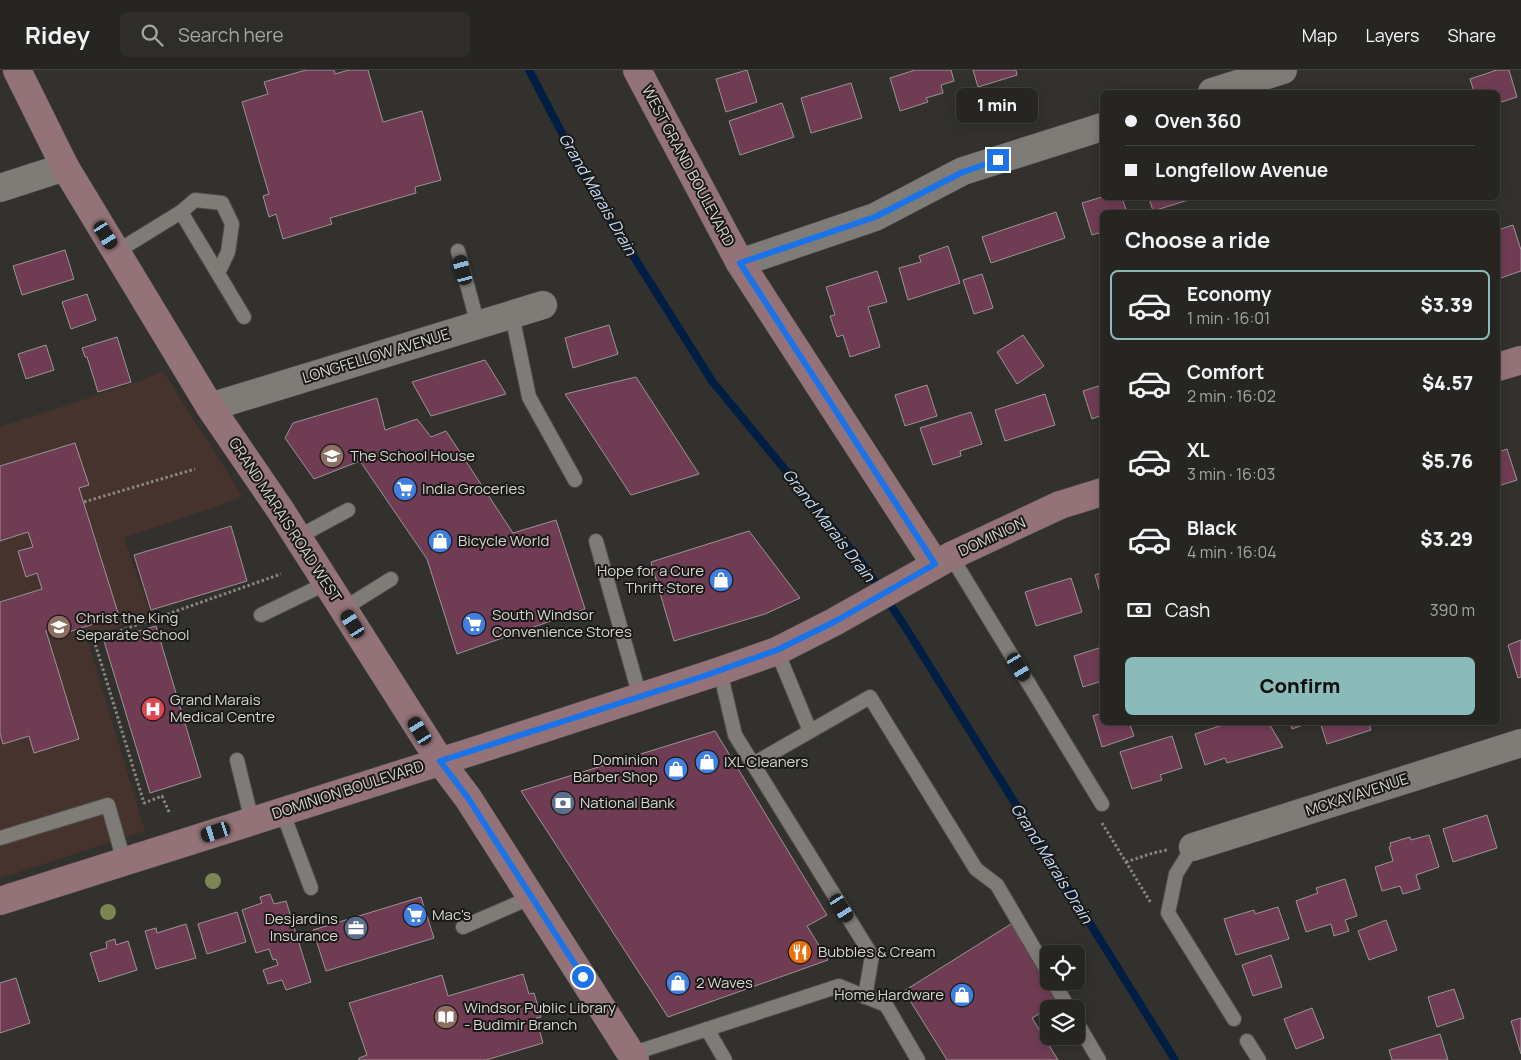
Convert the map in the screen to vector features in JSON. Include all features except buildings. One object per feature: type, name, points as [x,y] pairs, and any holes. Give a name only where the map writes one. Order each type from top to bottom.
[{"type":"street","name":"GRAND MARAIS ROAD WEST","points":[[17,70],[65,168],[210,407],[282,510],[440,761],[468,798],[532,896],[633,1057]]},
{"type":"street","name":"WEST GRAND BOULEVARD","points":[[637,70],[740,263],[943,560]]},
{"type":"street","points":[[1218,90],[1283,70]]},
{"type":"street","points":[[740,263],[875,217],[963,172],[1100,128]]},
{"type":"street","points":[[0,188],[65,168]]},
{"type":"street","name":"LONGFELLOW AVENUE","points":[[210,407],[543,305]]},
{"type":"street","points":[[1500,366],[1521,360]]},
{"type":"street","name":"DOMINION","points":[[834,622],[943,560],[1060,505],[1100,493]]},
{"type":"street","name":"DOMINION BOULEVARD","points":[[0,901],[720,671],[777,650],[834,622]]},
{"type":"street","name":"MCKAY AVENUE","points":[[1193,846],[1521,743]]},
{"type":"lane","points":[[116,252],[181,212],[195,200],[222,203],[232,224],[228,252],[218,273]]},
{"type":"lane","points":[[181,212],[244,317]]},
{"type":"lane","points":[[458,251],[478,325]]},
{"type":"lane","points":[[512,314],[529,397],[575,480]]},
{"type":"lane","points":[[298,537],[348,510]]},
{"type":"lane","points":[[596,541],[640,697]]},
{"type":"lane","points":[[943,560],[1102,804]]},
{"type":"lane","points":[[343,609],[391,579]]},
{"type":"lane","points":[[261,615],[327,583]]},
{"type":"lane","points":[[777,650],[810,731]]},
{"type":"lane","points":[[720,671],[735,735],[872,956],[865,996]]},
{"type":"lane","points":[[753,764],[870,698],[976,869],[997,885],[1040,959]]},
{"type":"lane","points":[[237,760],[252,821]]},
{"type":"lane","points":[[0,838],[108,805],[124,862]]},
{"type":"lane","points":[[282,811],[311,888]]},
{"type":"lane","points":[[1193,846],[1176,874],[1168,913],[1234,1019]]},
{"type":"lane","points":[[463,927],[532,896]]},
{"type":"lane","points":[[633,1057],[707,1029],[839,986],[886,1005],[918,1060]]},
{"type":"lane","points":[[707,1029],[724,1060]]},
{"type":"lane","points":[[1085,1036],[1099,1060]]},
{"type":"lane","points":[[1247,1041],[1259,1060]]},
{"type":"path","points":[[84,502],[196,469]]},
{"type":"path","points":[[169,812],[162,796],[144,802],[94,640],[281,574]]},
{"type":"path","points":[[1126,862],[1153,853]]},
{"type":"shaded area","name":"Christ the King Separate School","points":[[163,371],[243,497],[124,538],[151,615],[87,639],[145,831],[0,878],[0,427],[140,381]]},
{"type":"waterway","name":"Grand Marais Drain","points":[[529,70],[590,187],[712,381],[862,563],[904,625],[1175,1060]]},
{"type":"place","name":"The School House","points":[[332,456]]},
{"type":"place","name":"India Groceries","points":[[405,489]]},
{"type":"place","name":"Bicycle World","points":[[440,541]]},
{"type":"place","name":"Hope for a Cure Thrift Store","points":[[721,580]]},
{"type":"place","name":"South Windsor Convenience Stores","points":[[474,624]]},
{"type":"place","name":"Christ the King Separate School","points":[[59,627]]},
{"type":"place","name":"Grand Marais Medical Centre","points":[[153,709]]},
{"type":"place","name":"IXL Cleaners","points":[[707,762]]},
{"type":"place","name":"Dominion Barber Shop","points":[[676,769]]},
{"type":"place","name":"National Bank","points":[[563,803]]},
{"type":"place","name":"Mac's","points":[[415,915]]},
{"type":"place","name":"Desjardins Insurance","points":[[356,928]]},
{"type":"place","name":"Bubbles & Cream","points":[[800,952]]},
{"type":"place","name":"2 Waves","points":[[678,983]]},
{"type":"place","name":"Home Hardware","points":[[962,995]]},
{"type":"place","name":"Windsor Public Library - Budimir Branch","points":[[446,1017]]},
{"type":"route","points":[[583,977],[468,798],[440,761],[704,676],[777,650],[834,622],[935,564],[740,263],[875,217],[963,172],[998,160]]}]
